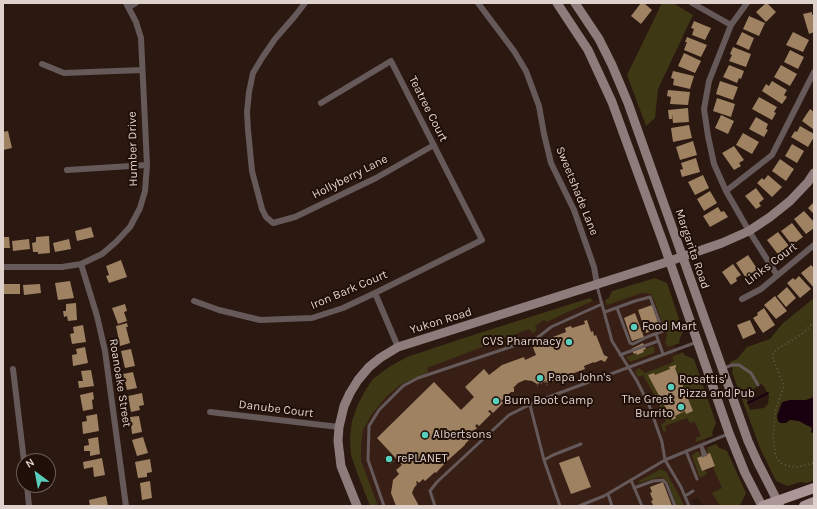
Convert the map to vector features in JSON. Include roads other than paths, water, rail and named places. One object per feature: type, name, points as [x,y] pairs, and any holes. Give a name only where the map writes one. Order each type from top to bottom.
[{"type":"main road","points":[[557,3],[588,50],[600,74],[635,163],[729,433],[745,473],[763,506],[779,504],[814,488]]},
{"type":"main road","name":"Margarita Road","points":[[575,3],[599,39],[628,103],[748,441],[779,504]]},
{"type":"main road","name":"Yukon Road","points":[[357,506],[341,466],[338,441],[339,427],[344,406],[358,380],[369,367],[398,347],[722,243],[749,231],[770,217],[790,201],[808,182],[814,173]]},
{"type":"main road","points":[[804,506],[814,502]]},
{"type":"street","points":[[127,5],[136,3]]},
{"type":"street","name":"Hollyberry Lane","points":[[305,3],[275,39],[253,72],[248,92],[247,124],[252,171],[262,209],[266,218],[273,223],[295,217],[376,178],[434,145]]},
{"type":"street","name":"Sweetshade Lane","points":[[478,3],[514,51],[526,71],[540,106],[544,134],[551,163],[574,210],[594,266],[597,284]]},
{"type":"street","points":[[692,3],[731,25]]},
{"type":"street","points":[[747,3],[731,25],[709,81],[704,109],[714,164],[726,191],[777,275]]},
{"type":"street","name":"Humber Drive","points":[[3,267],[62,267],[81,264],[102,254],[116,242],[130,226],[140,208],[146,191],[147,165],[141,38],[127,5]]},
{"type":"street","name":"Teatree Court","points":[[321,103],[391,61],[482,240]]},
{"type":"street","points":[[42,64],[64,72],[142,70]]},
{"type":"street","points":[[726,191],[772,155],[814,72]]},
{"type":"street","points":[[68,170],[147,165]]},
{"type":"street","name":"Iron Bark Court","points":[[194,301],[236,315],[260,320],[312,318],[343,308],[482,240]]},
{"type":"street","name":"Links Court","points":[[742,300],[761,289],[814,245]]},
{"type":"street","name":"Roanoake Street","points":[[81,264],[97,316],[105,351],[126,506]]},
{"type":"street","points":[[374,293],[398,347]]},
{"type":"street","points":[[14,369],[23,453]]},
{"type":"street","name":"Danube Court","points":[[210,412],[339,427]]},
{"type":"street","points":[[28,493],[29,506]]},
{"type":"lane","points":[[597,284],[612,341],[637,380],[649,405],[662,442],[665,460],[689,506]]},
{"type":"lane","points":[[605,312],[617,308],[650,297],[664,331],[647,336],[633,344],[630,344],[617,308]]},
{"type":"lane","points":[[384,506],[368,460],[369,426],[379,410],[403,386],[418,378],[537,338],[551,327],[602,304]]},
{"type":"lane","points":[[656,334],[663,354]]},
{"type":"lane","points":[[620,355],[658,342]]},
{"type":"lane","points":[[435,506],[430,491],[437,482],[509,414],[628,367],[697,342]]},
{"type":"lane","points":[[722,369],[732,365],[739,366],[752,373],[758,385]]},
{"type":"lane","points":[[530,405],[544,460],[560,506]]},
{"type":"lane","points":[[578,506],[608,494],[665,460],[729,433]]},
{"type":"lane","points":[[544,460],[581,444]]},
{"type":"lane","points":[[701,445],[704,456]]},
{"type":"lane","points":[[686,451],[697,479]]},
{"type":"lane","points":[[631,480],[642,506]]},
{"type":"lane","points":[[634,488],[653,481],[663,480],[666,483],[675,506]]},
{"type":"lane","points":[[685,496],[692,491]]},
{"type":"lane","points":[[608,494],[612,506]]},
{"type":"waterway","points":[[748,403],[768,393]]},
{"type":"place","name":"Food Mart","points":[[634,327]]},
{"type":"place","name":"CVS Pharmacy","points":[[569,342]]},
{"type":"place","name":"Papa John's","points":[[540,378]]},
{"type":"place","name":"Rosattis' Pizza and Pub","points":[[671,387]]},
{"type":"place","name":"Burn Boot Camp","points":[[496,401]]},
{"type":"place","name":"The Great Burrito","points":[[681,407]]},
{"type":"place","name":"Albertsons","points":[[425,435]]},
{"type":"place","name":"rePLANET","points":[[389,459]]}]
